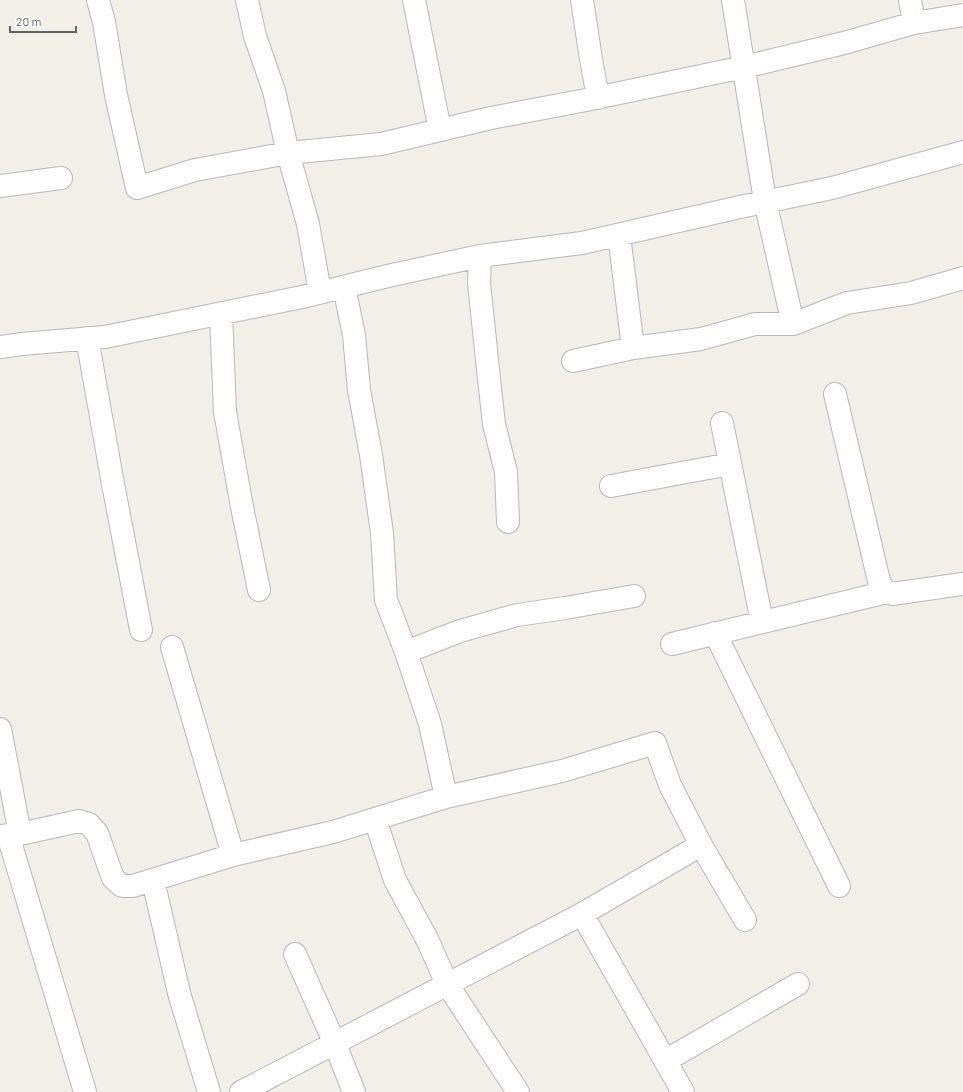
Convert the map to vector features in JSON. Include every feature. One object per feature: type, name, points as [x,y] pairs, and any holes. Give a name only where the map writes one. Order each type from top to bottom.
[{"type":"street","points":[[98,0],[104,22],[116,95],[137,188],[195,170],[288,153],[381,144],[491,118],[598,98],[744,67],[844,43],[914,23],[963,15]]},
{"type":"street","points":[[247,0],[256,36],[274,91],[288,153],[308,224],[320,292]]},
{"type":"street","points":[[414,0],[440,130]]},
{"type":"street","points":[[582,0],[598,98]]},
{"type":"street","points":[[733,0],[766,202],[792,324]]},
{"type":"street","points":[[910,0],[914,23]]},
{"type":"street","points":[[0,347],[105,337],[221,314],[480,256],[582,243],[832,188],[963,152]]},
{"type":"street","points":[[0,186],[61,178]]},
{"type":"street","points":[[619,235],[633,348]]},
{"type":"street","points":[[480,256],[479,283],[489,379],[494,424],[506,472],[508,522]]},
{"type":"street","points":[[573,361],[633,348],[701,338],[755,324],[792,324],[847,303],[911,293],[963,278]]},
{"type":"street","points":[[344,287],[354,335],[359,390],[371,455],[382,533],[386,600],[406,652],[430,724],[446,798]]},
{"type":"street","points":[[221,314],[225,412],[259,590]]},
{"type":"street","points":[[87,338],[141,630]]},
{"type":"street","points":[[835,394],[881,587],[886,592],[892,594],[963,584]]},
{"type":"street","points":[[722,423],[762,622]]},
{"type":"street","points":[[611,486],[730,464]]},
{"type":"street","points":[[672,644],[886,592]]},
{"type":"street","points":[[406,652],[460,631],[518,615],[634,596]]},
{"type":"street","points":[[715,633],[839,886]]},
{"type":"street","points":[[172,647],[233,855]]},
{"type":"street","points":[[0,729],[9,835],[84,1092]]},
{"type":"street","points":[[9,835],[79,821],[89,824],[97,833],[113,878],[122,886],[133,886],[233,855],[334,832],[446,798],[562,771],[655,743],[670,785],[701,845],[745,920]]},
{"type":"street","points":[[375,819],[394,880],[428,941],[447,984],[518,1092]]},
{"type":"street","points":[[241,1092],[582,914],[701,845]]},
{"type":"street","points":[[153,880],[179,993],[208,1092]]},
{"type":"street","points":[[582,914],[683,1092]]},
{"type":"street","points":[[295,954],[335,1044],[354,1092]]},
{"type":"street","points":[[666,1061],[798,984]]}]
